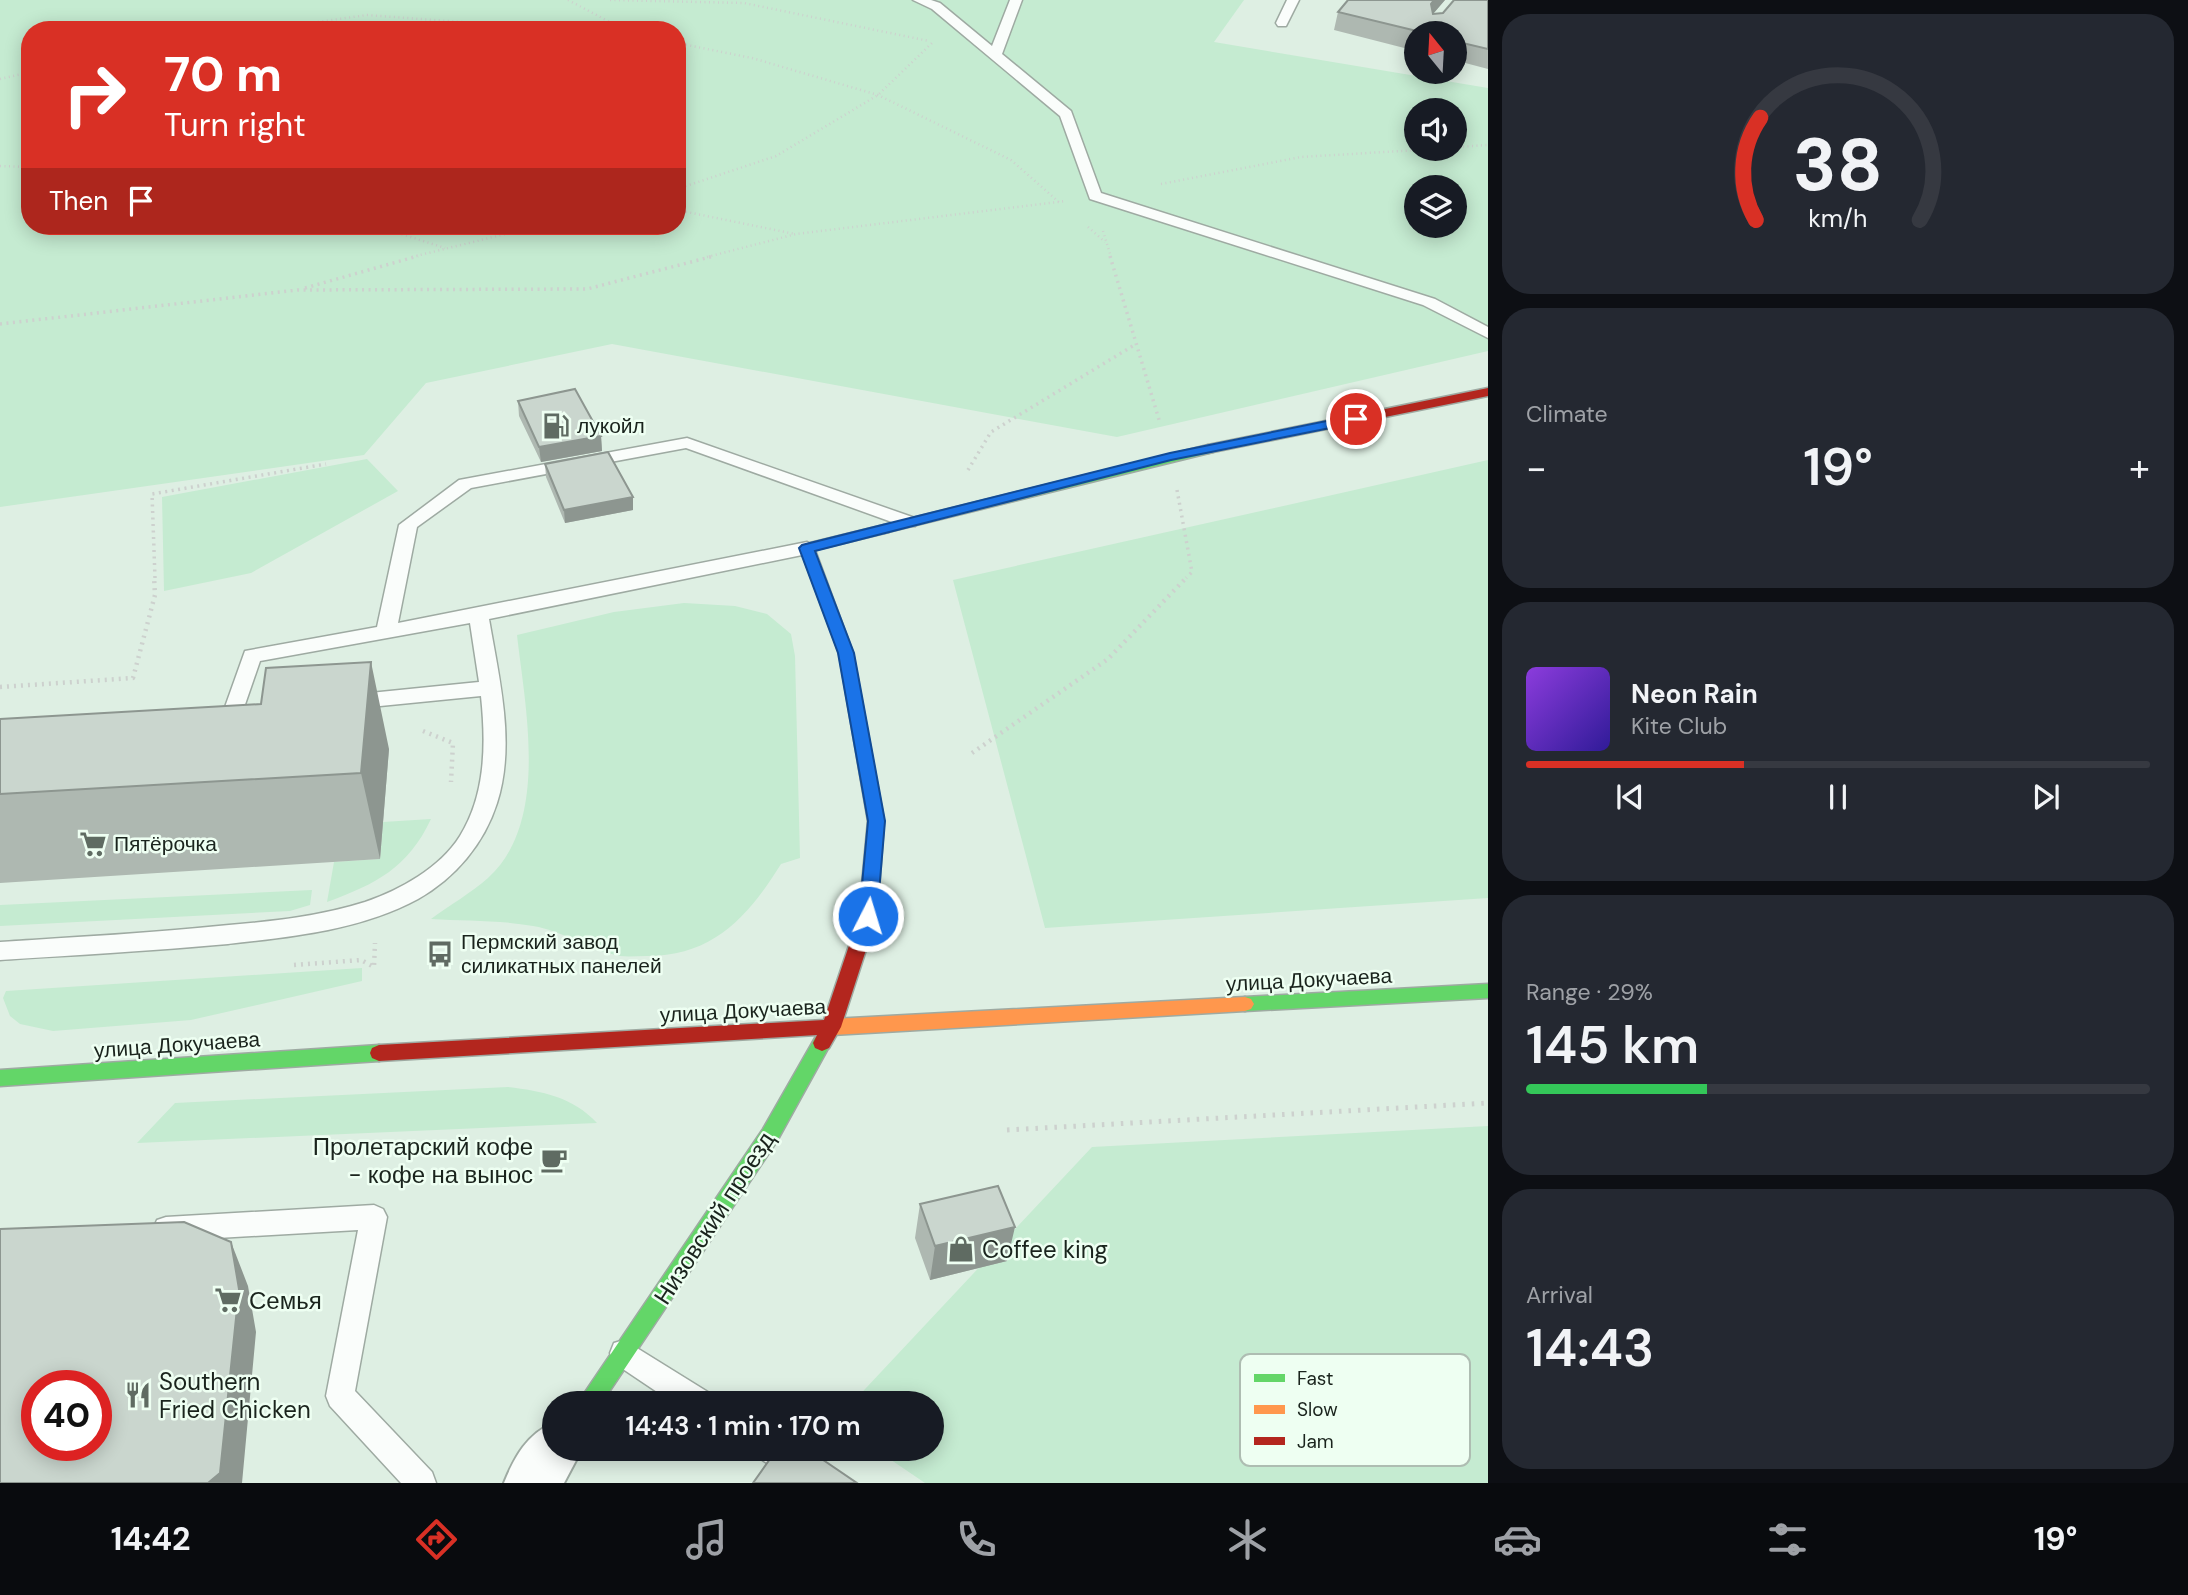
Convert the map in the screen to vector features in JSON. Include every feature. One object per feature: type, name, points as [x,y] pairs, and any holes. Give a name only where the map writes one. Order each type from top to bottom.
[{"type":"street","points":[[807,548],[1170,457],[1488,392]]},
{"type":"street","name":"Низовский проезд","points":[[597,1391],[770,1135],[831,1026],[868,916],[876,821],[846,653],[807,548]]},
{"type":"street","name":"улица Докучаева","points":[[0,1078],[831,1026],[1488,991]]},
{"type":"street","points":[[531,1483],[547,1461]]},
{"type":"lane","points":[[919,0],[936,6],[1066,114],[1095,196],[1429,302],[1488,334]]},
{"type":"lane","points":[[995,55],[1016,0]]},
{"type":"lane","points":[[1282,23],[1293,0]]},
{"type":"lane","points":[[386,633],[408,525],[465,484],[687,443],[909,522]]},
{"type":"lane","points":[[233,714],[252,656],[386,633],[807,548]]},
{"type":"lane","points":[[0,951],[183,939],[304,926],[366,911],[410,892],[446,868],[469,842],[486,804],[493,766],[491,688],[478,615]]},
{"type":"lane","points":[[328,704],[491,688]]},
{"type":"lane","points":[[192,717],[260,711]]},
{"type":"lane","points":[[138,1231],[374,1217],[340,1396],[421,1483]]},
{"type":"lane","points":[[624,1353],[681,1391]]},
{"type":"lane","points":[[789,1461],[823,1483]]},
{"type":"path","points":[[568,0],[608,21]]},
{"type":"path","points":[[610,0],[744,3],[933,42],[878,95],[775,156],[686,186]]},
{"type":"path","points":[[324,21],[367,15],[448,21]]},
{"type":"path","points":[[686,45],[752,58],[878,95],[1011,160],[1069,211]]},
{"type":"path","points":[[0,79],[21,74]]},
{"type":"path","points":[[1467,147],[1488,145]]},
{"type":"path","points":[[0,324],[298,290],[587,289],[796,234],[1060,203],[1301,157],[1404,151]]},
{"type":"path","points":[[0,166],[21,167]]},
{"type":"path","points":[[686,212],[796,234]]},
{"type":"path","points":[[1087,227],[1105,243]]},
{"type":"path","points":[[405,235],[446,248]]},
{"type":"path","points":[[298,290],[500,235]]},
{"type":"path","points":[[943,514],[991,432],[1136,344]]},
{"type":"path","points":[[0,687],[132,678],[155,594],[152,494],[326,464]]},
{"type":"path","points":[[413,732],[426,730],[453,743],[451,791]]},
{"type":"path","points":[[1007,1130],[1488,1103]]},
{"type":"green space","points":[[0,0],[1244,0],[1214,42],[1404,74],[1404,84],[1464,84],[1488,88],[1488,351],[1117,437],[612,344],[426,383],[364,455],[0,507]]},
{"type":"green space","points":[[367,459],[398,491],[251,573],[164,591],[162,497]]},
{"type":"green space","points":[[1488,460],[1488,898],[1045,928],[953,580]]},
{"type":"green space","points":[[684,603],[735,606],[767,614],[791,634],[795,656],[800,858],[781,864],[755,901],[726,930],[710,941],[670,954],[620,956],[533,926],[431,919],[488,878],[507,854],[520,827],[527,795],[529,762],[525,695],[517,635],[614,612]]},
{"type":"green space","points":[[431,819],[412,850],[389,872],[361,888],[327,902],[334,862],[380,859],[383,822]]},
{"type":"green space","points":[[312,890],[310,905],[290,911],[0,926],[0,905]]},
{"type":"green space","points":[[362,968],[362,981],[191,1020],[53,1031],[20,1024],[10,1016],[3,998],[6,991]]},
{"type":"green space","points":[[508,1087],[567,1101],[597,1123],[137,1143],[175,1103]]},
{"type":"green space","points":[[1488,1126],[1488,1483],[925,1483],[893,1461],[944,1461],[944,1391],[863,1391],[1092,1147]]},
{"type":"building","points":[[1348,0],[1434,0],[1431,4],[1433,14],[1443,13],[1454,0],[1488,0],[1488,49],[1467,44],[1467,21],[1404,21],[1404,28],[1338,12]]},
{"type":"building","name":"лукойл","points":[[575,389],[601,436],[539,447],[518,401]]},
{"type":"building","points":[[608,452],[633,497],[564,510],[545,464]]},
{"type":"building","points":[[371,662],[361,773],[0,794],[0,719],[261,704],[266,668]]},
{"type":"building","points":[[998,1186],[1015,1227],[935,1246],[920,1204]]},
{"type":"building","points":[[184,1222],[231,1242],[239,1289],[220,1473],[208,1483],[0,1483],[0,1229]]},
{"type":"building","points":[[769,1461],[825,1461],[857,1483],[753,1483]]},
{"type":"traffic: fast","points":[[884,529],[1208,449]]},
{"type":"traffic: fast","points":[[1245,1004],[1488,991]]},
{"type":"traffic: fast","points":[[597,1391],[770,1135],[822,1043]]},
{"type":"traffic: fast","points":[[0,1078],[379,1053]]},
{"type":"traffic: slow","points":[[832,1027],[1245,1004]]},
{"type":"traffic: jam","points":[[1208,449],[1488,392]]},
{"type":"traffic: jam","points":[[822,1043],[831,1026],[868,916],[876,821],[846,653],[807,548],[884,529]]},
{"type":"traffic: jam","points":[[379,1053],[832,1027]]},
{"type":"place","name":"лукойл","points":[[556,426]]},
{"type":"place","name":"Пятёрочка","points":[[93,844]]},
{"type":"place","name":"Пермский завод силикатных панелей","points":[[440,954]]},
{"type":"place","name":"Пролетарский кофе - кофе на вынос","points":[[554,1160]]},
{"type":"place","name":"Coffee king","points":[[961,1249]]},
{"type":"place","name":"Семья","points":[[228,1300]]},
{"type":"place","name":"Southern Fried Chicken","points":[[138,1395]]},
{"type":"route","points":[[868,916],[876,821],[846,653],[807,548],[1170,457],[1356,419]]}]
